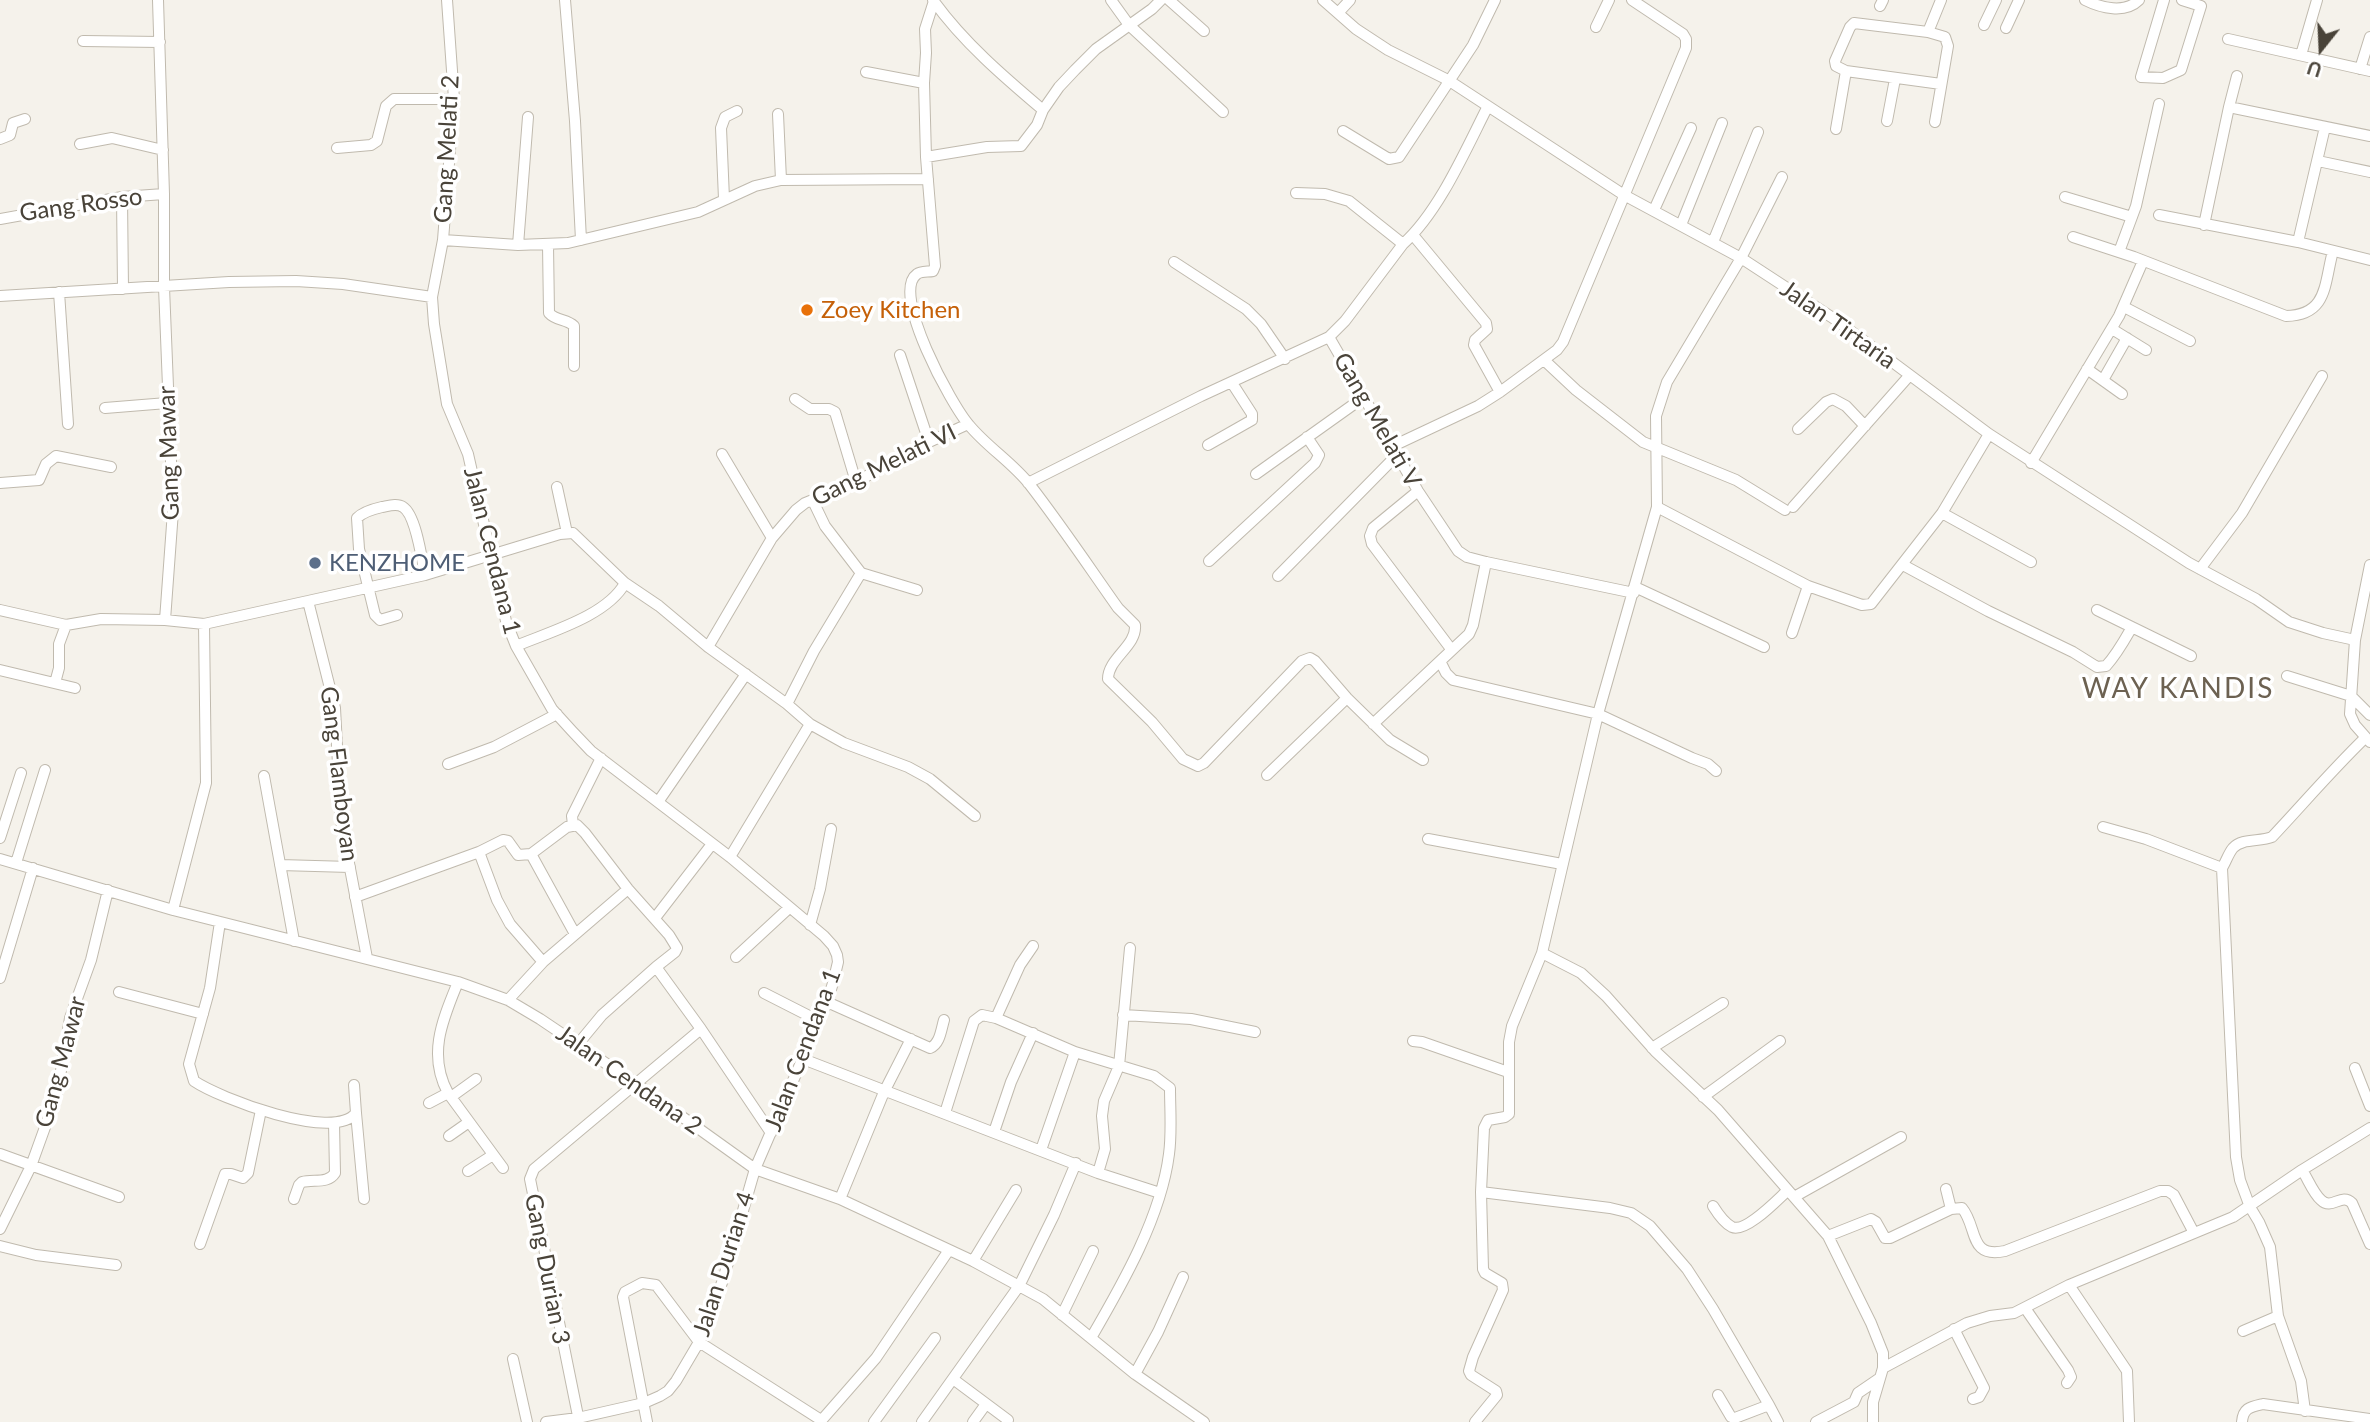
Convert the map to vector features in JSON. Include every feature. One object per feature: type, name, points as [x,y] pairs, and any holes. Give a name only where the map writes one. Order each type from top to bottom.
[{"type":"street","name":"Gang Mawar","points":[[158,0],[167,403],[173,511],[165,620]]},
{"type":"street","name":"Gang Melati 2","points":[[432,297],[443,240],[454,99],[447,0]]},
{"type":"street","points":[[565,0],[581,240]]},
{"type":"street","points":[[1111,0],[1129,25],[1223,112]]},
{"type":"street","points":[[926,157],[986,147],[1021,146],[1059,87],[1075,70],[1096,50],[1161,0]]},
{"type":"street","points":[[1168,0],[1204,31]]},
{"type":"street","name":"Jalan Tirtaria","points":[[1323,0],[1388,50],[1448,80],[1624,195],[1741,258],[1836,320],[2031,463],[2200,569],[2256,599],[2289,622],[2356,640]]},
{"type":"street","points":[[1338,13],[1350,0]]},
{"type":"street","points":[[1343,131],[1389,159],[1399,157],[1473,45],[1495,0]]},
{"type":"street","points":[[1596,27],[1609,0]]},
{"type":"street","points":[[1278,576],[1395,450],[1500,392],[1557,350],[1563,342],[1687,43],[1683,34],[1632,0]]},
{"type":"street","points":[[1928,32],[1941,0]]},
{"type":"street","points":[[1984,25],[1996,0]]},
{"type":"street","points":[[2006,28],[2019,0]]},
{"type":"street","points":[[2085,0],[2115,9],[2134,6],[2140,0]]},
{"type":"street","points":[[2164,0],[2141,77],[2163,78],[2181,70],[2201,6],[2182,0]]},
{"type":"street","points":[[2301,55],[2318,0]]},
{"type":"street","points":[[1043,110],[1001,74],[934,1],[925,29],[924,83],[926,157],[935,266],[933,271],[919,272],[912,283],[911,302],[916,327],[946,388],[968,424],[1028,483],[1118,608],[1135,625],[1134,636],[1107,674],[1108,679],[1152,722],[1183,759],[1198,766],[1204,764],[1305,659],[1315,660],[1347,698],[1390,740],[1423,760]]},
{"type":"street","points":[[1934,122],[1941,84],[1947,42],[1945,37],[1928,32],[1854,23],[1835,61],[1836,66],[1846,71],[1941,84]]},
{"type":"street","points":[[2228,39],[2365,70],[2370,37]]},
{"type":"street","points":[[83,41],[160,42]]},
{"type":"street","points":[[1836,129],[1846,71]]},
{"type":"street","points":[[866,72],[924,83]]},
{"type":"street","points":[[2204,225],[2237,76]]},
{"type":"street","points":[[1887,121],[1895,79]]},
{"type":"street","points":[[337,148],[371,145],[377,141],[389,101],[454,99]]},
{"type":"street","points":[[2119,253],[2132,218],[2159,104]]},
{"type":"street","name":"Gang Melati V","points":[[1488,106],[1457,166],[1413,235],[1403,244],[1345,321],[1329,337],[1418,491],[1448,540],[1458,551],[1467,557],[1486,562],[1635,590],[1764,647]]},
{"type":"street","points":[[2229,107],[2370,136]]},
{"type":"street","points":[[724,200],[721,128],[724,117],[737,111]]},
{"type":"street","points":[[778,114],[781,180]]},
{"type":"street","points":[[518,245],[528,117]]},
{"type":"street","points":[[0,139],[10,135],[13,123],[24,119]]},
{"type":"street","points":[[1681,225],[1722,123]]},
{"type":"street","points":[[2298,242],[2325,127]]},
{"type":"street","points":[[1654,210],[1690,128]]},
{"type":"street","points":[[1713,242],[1758,132]]},
{"type":"street","points":[[80,144],[112,138],[163,150]]},
{"type":"street","points":[[2318,161],[2370,172]]},
{"type":"street","points":[[1475,1422],[1497,1395],[1496,1391],[1469,1371],[1472,1357],[1503,1290],[1502,1283],[1483,1269],[1481,1192],[1484,1128],[1488,1120],[1509,1114],[1509,1042],[1512,1026],[1542,953],[1598,714],[1657,507],[1656,416],[1667,382],[1741,258],[1782,177]]},
{"type":"street","points":[[443,240],[548,245],[581,240],[698,212],[755,186],[781,180],[928,178]]},
{"type":"street","points":[[1296,193],[1325,194],[1349,201],[1403,244]]},
{"type":"street","name":"Gang Rosso","points":[[0,219],[122,197],[164,194]]},
{"type":"street","points":[[122,197],[123,289]]},
{"type":"street","points":[[2065,197],[2132,218]]},
{"type":"street","points":[[2159,215],[2298,242],[2370,261]]},
{"type":"street","points":[[1413,235],[1486,323],[1487,329],[1475,340],[1474,345],[1500,392]]},
{"type":"street","points":[[2073,237],[2286,316],[2302,315],[2320,302],[2333,251]]},
{"type":"street","points":[[548,245],[549,313],[553,318],[570,321],[575,326],[574,366]]},
{"type":"street","points":[[1174,261],[1246,309],[1261,324],[1284,359]]},
{"type":"street","points":[[2031,463],[2112,329],[2143,261]]},
{"type":"street","points":[[0,296],[229,282],[296,281],[343,284],[432,297]]},
{"type":"street","points":[[59,292],[68,424]]},
{"type":"street","name":"Jalan Cendana 1","points":[[432,297],[438,355],[447,404],[468,454],[506,621],[516,646],[557,714],[601,758],[730,857],[810,925],[833,946],[838,955],[827,1002],[755,1169]]},
{"type":"street","points":[[2124,307],[2190,341]]},
{"type":"street","points":[[2112,329],[2146,351]]},
{"type":"street","points":[[1028,483],[1201,396],[1329,337]]},
{"type":"street","points":[[2103,380],[2127,338]]},
{"type":"street","points":[[900,355],[929,442]]},
{"type":"street","points":[[1544,360],[1576,390],[1643,442],[1736,480],[1789,509],[1830,468],[1909,376]]},
{"type":"street","points":[[2087,369],[2122,394]]},
{"type":"street","points":[[2200,569],[2242,513],[2322,376]]},
{"type":"street","points":[[1208,445],[1252,420],[1252,414],[1232,383]]},
{"type":"street","points":[[1256,474],[1364,397]]},
{"type":"street","points":[[795,399],[814,411],[829,409],[835,412],[856,482]]},
{"type":"street","points":[[1798,429],[1826,402],[1833,399],[1846,406],[1865,426]]},
{"type":"street","points":[[105,408],[167,403]]},
{"type":"street","name":"Gang Melati VI","points":[[708,647],[772,538],[796,509],[856,482],[968,424]]},
{"type":"street","points":[[1657,507],[1808,586],[1862,605],[1871,604],[1942,513],[1989,434]]},
{"type":"street","points":[[1209,561],[1315,463],[1319,456],[1307,437]]},
{"type":"street","points":[[722,454],[772,538]]},
{"type":"street","points":[[0,483],[39,480],[46,464],[56,456],[111,467]]},
{"type":"street","points":[[557,487],[567,533]]},
{"type":"street","points":[[1418,491],[1373,527],[1370,536],[1372,544],[1451,649]]},
{"type":"street","points":[[813,501],[825,526],[861,573],[917,590]]},
{"type":"street","points":[[397,615],[380,620],[377,618],[359,549],[357,518],[360,514],[379,507],[404,507],[410,516],[425,575]]},
{"type":"street","points":[[1942,513],[2031,562]]},
{"type":"street","points":[[0,610],[66,625],[101,619],[165,620],[204,624],[425,575],[573,533],[625,583],[659,606],[708,647],[787,704],[810,724],[844,743],[908,767],[930,779],[975,816]]},
{"type":"street","points":[[1373,724],[1469,634],[1486,562]]},
{"type":"street","points":[[1903,565],[2097,667],[2106,666],[2110,662],[2122,647],[2132,627]]},
{"type":"street","points":[[2305,1411],[2301,1381],[2277,1315],[2270,1247],[2250,1207],[2240,1180],[2236,1157],[2222,868],[2231,850],[2239,843],[2272,837],[2320,787],[2330,772],[2368,741],[2350,714],[2356,640],[2370,565]]},
{"type":"street","points":[[787,704],[814,651],[861,573]]},
{"type":"street","points":[[516,646],[601,608],[619,593],[625,583]]},
{"type":"street","points":[[1792,633],[1808,586]]},
{"type":"street","name":"Gang Flamboyan","points":[[308,601],[335,708],[341,821],[367,958]]},
{"type":"street","points":[[2097,610],[2191,656]]},
{"type":"street","points":[[173,911],[206,783],[204,624]]},
{"type":"street","points":[[55,683],[59,668],[59,644],[66,625]]},
{"type":"street","points":[[1440,661],[1453,680],[1598,714],[1708,764],[1716,771]]},
{"type":"street","points":[[0,670],[75,688]]},
{"type":"street","points":[[658,802],[746,674]]},
{"type":"street","points":[[2287,676],[2351,696],[2370,715]]},
{"type":"street","points":[[1268,775],[1347,698]]},
{"type":"street","points":[[448,764],[494,747],[557,714]]},
{"type":"street","points":[[730,857],[810,724]]},
{"type":"street","points":[[573,825],[572,816],[601,758]]},
{"type":"street","points":[[16,863],[45,770]]},
{"type":"street","points":[[0,838],[21,773]]},
{"type":"street","points":[[264,776],[294,942]]},
{"type":"street","points":[[355,897],[479,852],[503,840],[509,841],[519,855],[531,855],[573,825]]},
{"type":"street","points":[[573,825],[577,825],[585,833],[677,948],[602,1015],[578,1044]]},
{"type":"street","points":[[2103,827],[2146,839],[2222,868]]},
{"type":"street","points":[[810,925],[831,829]]},
{"type":"street","points":[[1428,839],[1562,864]]},
{"type":"street","points":[[655,918],[712,844]]},
{"type":"street","points":[[479,852],[497,900],[510,924],[543,962]]},
{"type":"street","points":[[531,855],[575,934]]},
{"type":"street","name":"Jalan Cendana 2","points":[[0,859],[173,911],[458,982],[508,1000],[578,1044],[755,1169],[840,1199],[973,1261],[1042,1299],[1135,1374],[1204,1422]]},
{"type":"street","points":[[280,865],[350,867]]},
{"type":"street","points":[[0,978],[33,868]]},
{"type":"street","points":[[508,1000],[543,962],[628,889]]},
{"type":"street","name":"Gang Mawar","points":[[0,1229],[31,1166],[57,1094],[70,1018],[91,960],[108,890]]},
{"type":"street","points":[[736,957],[789,908]]},
{"type":"street","points":[[220,922],[210,988],[189,1064],[194,1081],[261,1110],[296,1119],[334,1123],[348,1120],[356,1113]]},
{"type":"street","points":[[996,1017],[1020,965],[1033,946]]},
{"type":"street","points":[[1098,1173],[1105,1149],[1102,1116],[1104,1101],[1119,1066],[1129,948]]},
{"type":"street","points":[[1542,953],[1581,973],[1606,996],[1651,1048],[1718,1110],[1828,1236],[1883,1353],[1882,1373],[1873,1402],[1873,1422]]},
{"type":"street","points":[[656,967],[771,1133]]},
{"type":"street","points":[[458,982],[438,1038],[441,1080],[503,1168]]},
{"type":"street","points":[[119,992],[203,1014]]},
{"type":"street","points":[[764,993],[819,1021]]},
{"type":"street","points":[[827,1002],[930,1048],[935,1046],[944,1020]]},
{"type":"street","points":[[1651,1048],[1723,1003]]},
{"type":"street","points":[[945,1113],[974,1021],[982,1015],[996,1017],[1075,1052],[1154,1076],[1170,1088],[1170,1153],[1155,1210],[1116,1295],[1091,1338]]},
{"type":"street","points":[[1123,1015],[1191,1019],[1255,1032]]},
{"type":"street","name":"Gang Durian 3","points":[[578,1420],[530,1179],[540,1164],[701,1029]]},
{"type":"street","points":[[994,1132],[1011,1082],[1033,1033]]},
{"type":"street","points":[[840,1199],[884,1092],[911,1039]]},
{"type":"street","points":[[1413,1041],[1508,1072]]},
{"type":"street","points":[[1703,1097],[1780,1041]]},
{"type":"street","points":[[1041,1150],[1075,1052]]},
{"type":"street","points":[[803,1059],[1098,1173],[1160,1193]]},
{"type":"street","points":[[2355,1068],[2370,1106]]},
{"type":"street","points":[[429,1103],[449,1095],[475,1079]]},
{"type":"street","points":[[354,1085],[364,1199]]},
{"type":"street","points":[[200,1244],[225,1174],[243,1178],[248,1173],[261,1110]]},
{"type":"street","points":[[449,1136],[469,1122]]},
{"type":"street","points":[[294,1199],[302,1182],[329,1179],[335,1173],[334,1123]]},
{"type":"street","points":[[1816,1422],[1854,1402],[1858,1393],[1882,1373],[1954,1329],[1990,1316],[2025,1308],[2069,1285],[2233,1217],[2370,1128]]},
{"type":"street","points":[[1713,1206],[1722,1219],[1739,1228],[1790,1194],[1901,1137]]},
{"type":"street","points":[[0,1154],[119,1197]]},
{"type":"street","points":[[468,1171],[493,1155]]},
{"type":"street","points":[[922,1422],[1018,1286],[1054,1215],[1076,1163]]},
{"type":"street","name":"Jalan Durian 4","points":[[546,1422],[578,1420],[644,1403],[668,1391],[699,1342],[723,1280],[755,1169]]},
{"type":"street","points":[[2302,1170],[2321,1201],[2328,1204],[2343,1198],[2348,1199],[2370,1244]]},
{"type":"street","points":[[1946,1189],[1951,1209]]},
{"type":"street","points":[[973,1261],[1016,1190]]},
{"type":"street","points":[[1828,1236],[1871,1219],[1885,1238],[1890,1238],[1951,1209],[1962,1208],[1979,1246],[1989,1253],[2005,1251],[2160,1191],[2168,1191],[2174,1195],[2194,1233]]},
{"type":"street","points":[[1481,1192],[1610,1208],[1631,1213],[1650,1226],[1687,1269],[1778,1422]]},
{"type":"street","points":[[0,1246],[36,1255],[116,1265]]},
{"type":"street","points":[[647,1422],[624,1303],[625,1292],[642,1283],[656,1285],[699,1342],[820,1421],[876,1358],[949,1250]]},
{"type":"street","points":[[1062,1315],[1093,1251]]},
{"type":"street","points":[[1135,1374],[1183,1277]]},
{"type":"street","points":[[2069,1285],[2127,1371],[2129,1422]]},
{"type":"street","points":[[2025,1308],[2068,1370],[2071,1377],[2067,1383]]},
{"type":"street","points":[[2243,1331],[2277,1315]]},
{"type":"street","points":[[1954,1329],[1984,1388],[1979,1397],[1973,1399]]},
{"type":"street","points":[[874,1422],[935,1338]]},
{"type":"street","points":[[513,1359],[527,1422]]},
{"type":"street","points":[[953,1379],[1008,1420]]},
{"type":"street","points":[[1718,1395],[1731,1417],[1735,1418],[1769,1405]]},
{"type":"street","points":[[973,1422],[986,1404]]},
{"type":"street","points":[[2242,1422],[2247,1407],[2263,1404],[2370,1419]]},
{"type":"place","name":"Zoey Kitchen","points":[[807,310]]},
{"type":"place","name":"KENZHOME","points":[[315,563]]},
{"type":"district","name":"WAY KANDIS","points":[[2178,689]]}]
